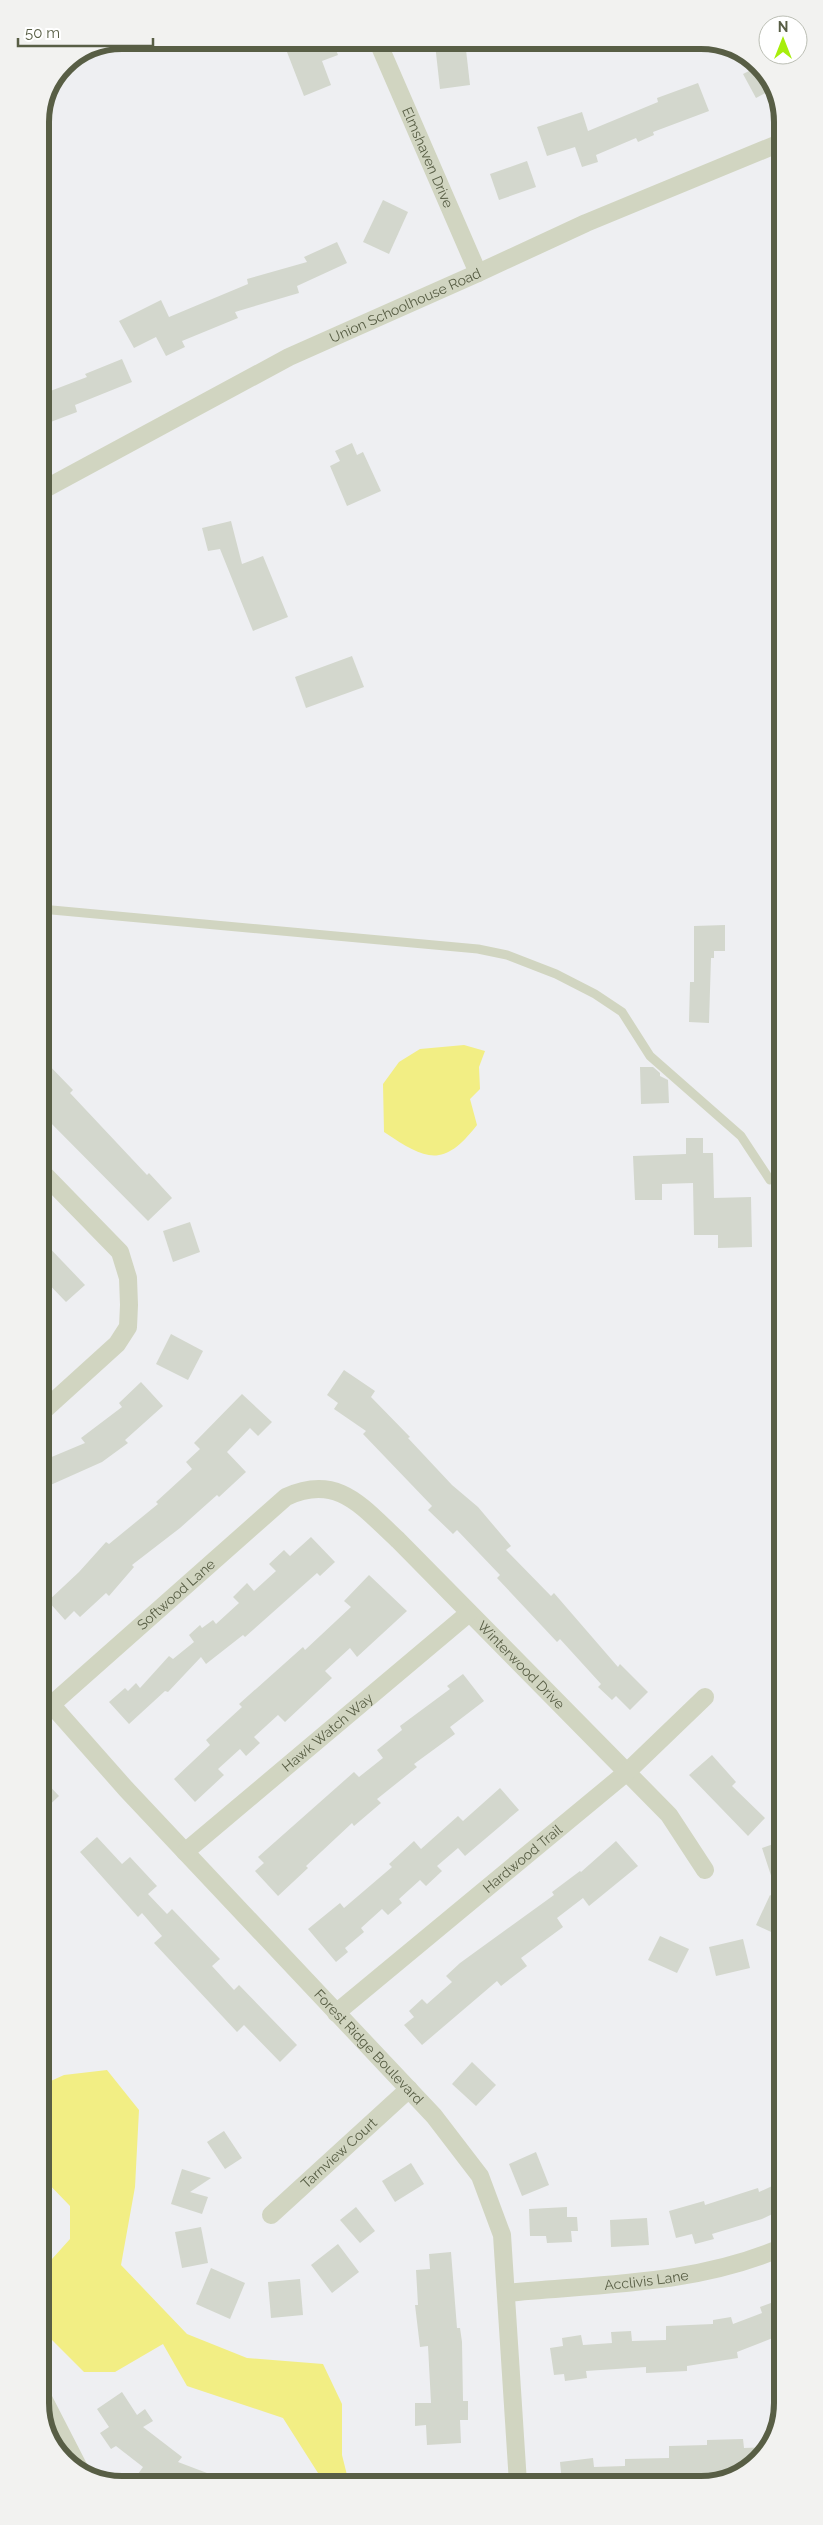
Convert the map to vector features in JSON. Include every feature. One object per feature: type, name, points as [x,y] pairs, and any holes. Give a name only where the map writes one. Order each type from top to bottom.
[{"type":"street","name":"Elmshaven Drive","points":[[381,49],[478,273]]},
{"type":"street","name":"Union Schoolhouse Road","points":[[49,487],[289,357],[478,273],[577,226],[774,146]]},
{"type":"street","points":[[49,1179],[120,1252],[128,1278],[130,1305],[128,1326],[117,1344],[49,1406]]},
{"type":"street","name":"Winterwood Drive","points":[[315,1488],[339,1491],[352,1498],[669,1814],[705,1870]]},
{"type":"street","name":"Softwood Lane","points":[[49,1701],[286,1497],[299,1491],[315,1488]]},
{"type":"street","name":"Hawk Watch Way","points":[[185,1852],[469,1613]]},
{"type":"street","name":"Hardwood Trail","points":[[336,2013],[626,1772],[705,1698]]},
{"type":"street","name":"Forest Ridge Boulevard","points":[[49,1708],[434,2116],[480,2176],[502,2235],[518,2476]]},
{"type":"street","name":"Tarnview Court","points":[[270,2215],[409,2089]]},
{"type":"street","name":"Acclivis Lane","points":[[506,2293],[685,2277],[774,2251]]},
{"type":"street","points":[[49,2410],[74,2458]]},
{"type":"lane","points":[[49,910],[478,949],[531,963],[595,994],[622,1012],[650,1056],[741,1136],[770,1180]]},
{"type":"shaded area","points":[[464,1045],[485,1051],[479,1067],[480,1089],[470,1099],[477,1125],[465,1139],[454,1149],[444,1154],[433,1156],[411,1149],[384,1132],[383,1084],[399,1062],[420,1049]]},
{"type":"shaded area","points":[[107,2070],[139,2110],[135,2187],[121,2265],[187,2334],[247,2358],[323,2364],[342,2404],[342,2455],[347,2476],[318,2473],[283,2418],[187,2386],[163,2344],[115,2372],[84,2372],[49,2337],[49,2262],[70,2239],[70,2206],[49,2184],[49,2082],[64,2075]]},
{"type":"building","points":[[295,49],[336,49],[338,55],[322,61],[331,85],[304,96],[287,52]]},
{"type":"building","points":[[436,49],[466,49],[470,85],[440,89]]},
{"type":"building","points":[[752,69],[768,92],[756,98],[743,74]]},
{"type":"building","points":[[698,83],[709,111],[653,132],[654,135],[638,142],[636,138],[596,155],[598,162],[582,167],[575,147],[547,156],[537,127],[582,112],[588,131],[658,102],[657,98]]},
{"type":"building","points":[[527,161],[536,187],[499,200],[490,174]]},
{"type":"building","points":[[383,200],[408,212],[389,254],[363,242]]},
{"type":"building","points":[[337,242],[347,263],[297,286],[299,293],[235,312],[238,318],[182,341],[185,347],[166,356],[156,337],[134,348],[119,321],[161,300],[169,317],[248,284],[247,279],[307,262],[304,257]]},
{"type":"building","points":[[122,359],[132,382],[75,405],[77,412],[49,423],[49,392],[87,377],[85,374]]},
{"type":"building","points":[[352,443],[357,455],[363,452],[381,491],[347,506],[330,466],[340,461],[335,451]]},
{"type":"building","points":[[231,521],[242,564],[263,556],[288,617],[253,631],[220,549],[208,551],[202,528]]},
{"type":"building","points":[[352,656],[364,687],[306,708],[295,677]]},
{"type":"building","points":[[725,925],[725,951],[714,951],[714,958],[711,958],[709,1023],[689,1022],[690,982],[694,982],[694,926]]},
{"type":"building","points":[[49,1065],[73,1090],[70,1093],[147,1175],[149,1173],[172,1198],[148,1221],[49,1121]]},
{"type":"building","points":[[640,1067],[653,1067],[660,1073],[660,1076],[668,1080],[669,1103],[641,1104]]},
{"type":"building","points":[[686,1138],[703,1138],[703,1153],[713,1153],[714,1198],[751,1197],[752,1247],[718,1248],[718,1235],[694,1235],[693,1183],[662,1184],[662,1200],[635,1200],[633,1156],[686,1154]]},
{"type":"building","points":[[190,1222],[200,1252],[173,1262],[163,1231]]},
{"type":"building","points":[[49,1247],[85,1285],[66,1302],[49,1284]]},
{"type":"building","points":[[171,1334],[203,1351],[188,1380],[156,1364]]},
{"type":"building","points":[[344,1370],[375,1391],[371,1397],[410,1437],[408,1438],[452,1485],[478,1507],[511,1546],[506,1550],[551,1596],[554,1593],[618,1667],[620,1664],[648,1692],[630,1710],[616,1696],[612,1700],[598,1687],[601,1684],[560,1639],[557,1642],[497,1578],[500,1575],[457,1530],[453,1534],[428,1510],[432,1506],[363,1434],[366,1431],[334,1409],[338,1403],[327,1395]]},
{"type":"building","points":[[141,1382],[163,1406],[125,1440],[128,1443],[102,1462],[49,1486],[49,1458],[85,1443],[81,1438],[122,1407],[119,1403]]},
{"type":"building","points":[[242,1394],[272,1422],[258,1436],[250,1428],[227,1452],[246,1472],[219,1497],[217,1495],[180,1528],[132,1565],[134,1567],[109,1596],[106,1593],[80,1617],[74,1611],[65,1620],[49,1600],[79,1572],[106,1542],[109,1544],[158,1504],[156,1502],[192,1469],[186,1462],[200,1449],[194,1443]]},
{"type":"building","points":[[311,1537],[335,1562],[320,1576],[317,1573],[245,1637],[243,1635],[206,1664],[201,1657],[168,1692],[165,1691],[129,1724],[109,1702],[125,1688],[128,1691],[136,1683],[140,1688],[169,1656],[173,1659],[194,1642],[189,1635],[200,1625],[202,1628],[213,1620],[216,1624],[239,1603],[233,1597],[247,1583],[254,1591],[276,1571],[269,1564],[284,1550],[290,1556]]},
{"type":"building","points":[[369,1575],[407,1611],[357,1657],[350,1648],[325,1671],[332,1678],[285,1722],[278,1715],[254,1737],[260,1743],[246,1756],[240,1749],[218,1769],[224,1775],[195,1802],[174,1779],[210,1745],[206,1740],[242,1707],[239,1704],[303,1647],[305,1650],[351,1607],[344,1601]]},
{"type":"building","points":[[463,1674],[484,1701],[450,1727],[455,1734],[414,1764],[417,1767],[377,1799],[381,1803],[354,1826],[352,1823],[306,1866],[308,1868],[278,1896],[255,1871],[264,1863],[258,1857],[354,1772],[359,1777],[383,1758],[377,1750],[402,1730],[400,1726],[450,1689],[447,1686]]},
{"type":"building","points":[[712,1755],[736,1782],[732,1786],[765,1818],[748,1836],[689,1775]]},
{"type":"building","points":[[49,1785],[59,1796],[49,1805]]},
{"type":"building","points":[[500,1788],[519,1810],[465,1856],[458,1848],[437,1866],[442,1871],[426,1886],[420,1880],[399,1899],[402,1903],[388,1915],[382,1909],[361,1928],[364,1932],[345,1948],[348,1952],[336,1962],[308,1929],[340,1903],[344,1908],[392,1867],[389,1864],[414,1841],[421,1849],[458,1816],[463,1821]]},
{"type":"building","points":[[97,1837],[122,1864],[130,1857],[157,1886],[148,1894],[167,1914],[172,1909],[220,1959],[212,1966],[234,1990],[239,1985],[297,2045],[280,2062],[244,2025],[237,2032],[154,1943],[162,1936],[142,1913],[138,1917],[80,1852]]},
{"type":"building","points":[[616,1841],[638,1866],[589,1906],[583,1898],[557,1918],[563,1927],[521,1958],[527,1966],[501,1986],[497,1981],[422,2045],[404,2025],[414,2017],[409,2011],[422,1999],[427,2004],[452,1982],[446,1976],[460,1963],[554,1895],[552,1892],[581,1872]]},
{"type":"building","points":[[774,1844],[774,1885],[762,1848]]},
{"type":"building","points":[[770,1895],[774,1897],[774,1933],[756,1925]]},
{"type":"building","points":[[660,1936],[689,1949],[677,1973],[648,1960]]},
{"type":"building","points":[[743,1939],[750,1968],[716,1976],[709,1947]]},
{"type":"building","points":[[472,2062],[496,2085],[476,2106],[452,2084]]},
{"type":"building","points":[[224,2131],[242,2158],[225,2169],[207,2142]]},
{"type":"building","points":[[536,2152],[549,2185],[522,2196],[509,2164]]},
{"type":"building","points":[[411,2163],[424,2184],[395,2202],[382,2181]]},
{"type":"building","points":[[182,2169],[211,2178],[190,2192],[208,2197],[202,2214],[171,2204]]},
{"type":"building","points":[[774,2185],[774,2213],[762,2219],[712,2234],[714,2239],[695,2244],[692,2234],[676,2238],[669,2211],[704,2201],[705,2205],[758,2188],[759,2192]]},
{"type":"building","points":[[356,2207],[375,2231],[360,2243],[340,2220]]},
{"type":"building","points":[[567,2207],[567,2217],[577,2217],[578,2231],[571,2231],[572,2242],[547,2243],[546,2236],[530,2236],[529,2209]]},
{"type":"building","points":[[647,2218],[649,2245],[611,2247],[610,2220]]},
{"type":"building","points":[[201,2227],[208,2263],[182,2268],[175,2232]]},
{"type":"building","points":[[338,2244],[359,2272],[332,2293],[311,2265]]},
{"type":"building","points":[[451,2252],[457,2328],[460,2328],[462,2342],[463,2401],[468,2401],[468,2420],[460,2420],[461,2443],[427,2445],[426,2425],[415,2426],[415,2403],[431,2403],[428,2346],[420,2347],[415,2305],[418,2305],[416,2270],[430,2269],[429,2254]]},
{"type":"building","points":[[211,2268],[245,2283],[230,2319],[196,2304]]},
{"type":"building","points":[[300,2279],[303,2315],[271,2318],[268,2282]]},
{"type":"building","points":[[774,2302],[774,2338],[737,2352],[738,2358],[687,2366],[687,2371],[646,2373],[646,2367],[586,2371],[587,2378],[565,2381],[564,2374],[554,2375],[550,2348],[563,2346],[562,2338],[581,2335],[583,2345],[612,2343],[611,2332],[631,2331],[632,2341],[666,2340],[666,2326],[713,2324],[713,2320],[731,2317],[733,2324],[762,2313],[760,2307]]},
{"type":"building","points":[[122,2392],[137,2415],[145,2409],[153,2421],[143,2427],[182,2457],[178,2462],[215,2476],[140,2476],[138,2474],[143,2467],[116,2446],[111,2449],[100,2433],[109,2427],[97,2409]]},
{"type":"building","points":[[743,2439],[744,2448],[759,2447],[742,2464],[727,2472],[711,2476],[561,2476],[560,2462],[593,2458],[594,2467],[625,2466],[625,2459],[669,2458],[669,2446],[707,2445],[707,2440]]}]
